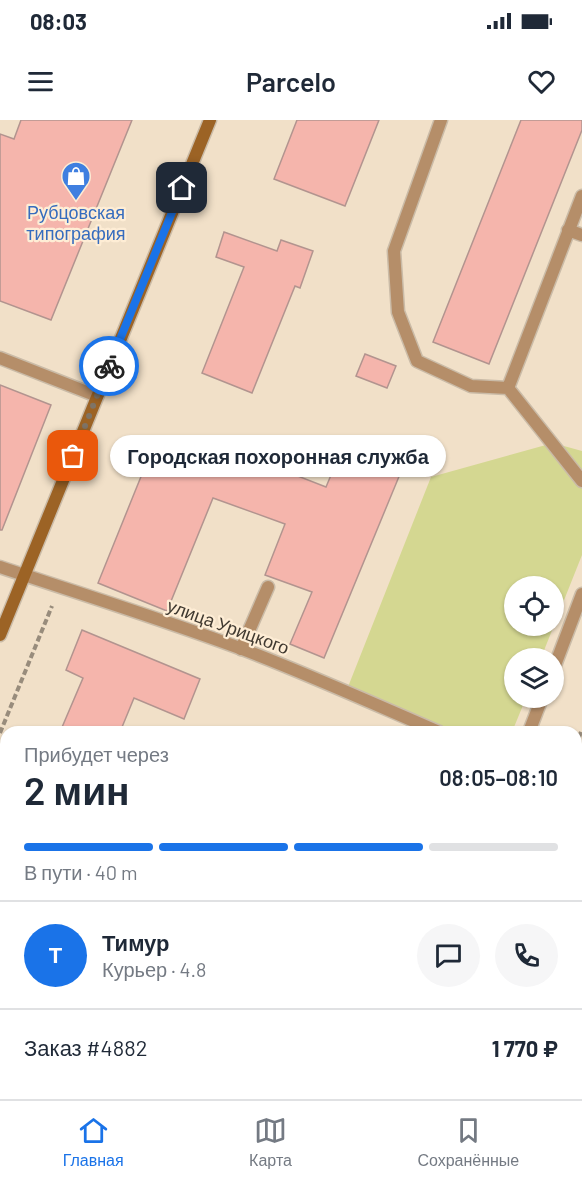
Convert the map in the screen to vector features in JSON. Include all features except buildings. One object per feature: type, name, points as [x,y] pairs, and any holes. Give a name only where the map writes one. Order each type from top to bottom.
[{"type":"main road","points":[[0,635],[210,120]]},
{"type":"street","points":[[441,120],[394,251],[398,312],[417,361],[471,386],[508,388],[582,481]]},
{"type":"street","points":[[508,388],[582,196]]},
{"type":"street","points":[[568,230],[582,235]]},
{"type":"street","points":[[0,358],[97,396]]},
{"type":"street","name":"улица Урицкого","points":[[0,567],[241,649],[425,726]]},
{"type":"street","points":[[241,649],[268,587]]},
{"type":"street","points":[[562,648],[581,598]]},
{"type":"street","points":[[531,726],[538,708]]},
{"type":"path","points":[[3,726],[61,586]]},
{"type":"green space","points":[[553,443],[582,451],[582,555],[564,600],[564,576],[504,576],[504,636],[550,636],[545,648],[504,648],[504,708],[522,708],[514,726],[414,726],[344,697],[431,477]]},
{"type":"way so far","points":[[73,456],[109,366]]},
{"type":"place","name":"Рубцовская типография","points":[[76,202]]},
{"type":"place","name":"Городская похоронная служба","points":[[73,456]]},
{"type":"route","points":[[109,366],[182,188]]}]
